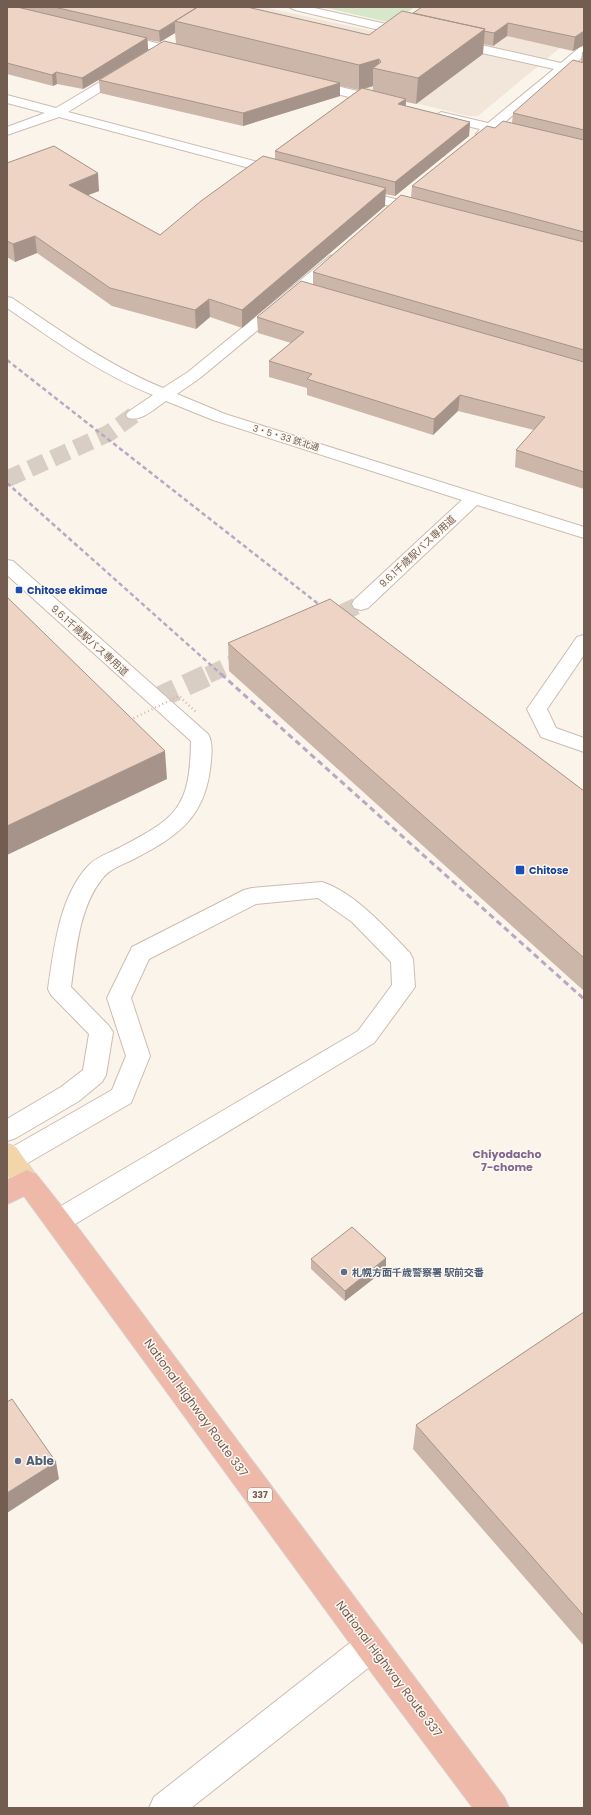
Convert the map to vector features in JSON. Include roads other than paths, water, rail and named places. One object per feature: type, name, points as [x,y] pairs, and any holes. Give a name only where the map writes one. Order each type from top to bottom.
[{"type":"highway","name":"National Highway Route 337","points":[[13,1172],[58,1221],[371,1646],[493,1808]]},
{"type":"street","points":[[295,7],[420,35]]},
{"type":"street","points":[[398,30],[411,21]]},
{"type":"street","points":[[108,35],[192,56]]},
{"type":"street","points":[[148,56],[175,40]]},
{"type":"street","points":[[443,40],[584,72]]},
{"type":"street","points":[[473,142],[584,50]]},
{"type":"street","points":[[7,131],[57,113],[135,64]]},
{"type":"street","points":[[299,81],[399,105]]},
{"type":"street","points":[[7,100],[291,175]]},
{"type":"street","points":[[429,113],[526,136]]},
{"type":"street","points":[[344,189],[435,214]]},
{"type":"street","points":[[386,214],[409,194]]},
{"type":"street","points":[[134,415],[194,375],[300,290],[346,249]]},
{"type":"street","points":[[300,290],[314,294]]},
{"type":"street","name":"3・5・33 鉄北通","points":[[7,301],[66,342],[129,380],[164,395],[219,417],[584,533]]},
{"type":"street","name":"9.6.1千歳駅バス専用道","points":[[361,604],[474,498]]},
{"type":"street","name":"9.6.1千歳駅バス専用道","points":[[7,565],[201,739],[199,784],[190,807],[164,832],[96,871],[86,885],[67,937],[59,989],[101,1032],[94,1075],[70,1094],[7,1131]]},
{"type":"street","points":[[584,641],[537,709],[548,732],[584,745]]},
{"type":"street","points":[[13,1172],[122,1096],[138,1056],[119,998],[140,953],[252,896],[322,890],[360,916],[402,959],[404,987],[366,1036],[58,1221]]},
{"type":"street","points":[[165,1808],[371,1646]]},
{"type":"tunnel","points":[[7,479],[109,433],[134,415]]},
{"type":"tunnel","points":[[318,624],[361,604]]},
{"type":"tunnel","points":[[208,675],[256,653]]},
{"type":"tunnel","points":[[156,699],[210,674]]},
{"type":"railway","points":[[7,360],[326,610]]},
{"type":"railway","points":[[7,483],[222,675]]},
{"type":"railway","points":[[221,674],[584,999]]},
{"type":"place","name":"Chitose ekimae","points":[[19,590]]},
{"type":"place","name":"Chitose","points":[[520,870]]},
{"type":"place","name":"札幌方面千歳警察署 駅前交番","points":[[344,1272]]},
{"type":"place","name":"Able","points":[[18,1461]]},
{"type":"district","name":"Chiyodacho 7-chome","points":[[507,1160]]}]
